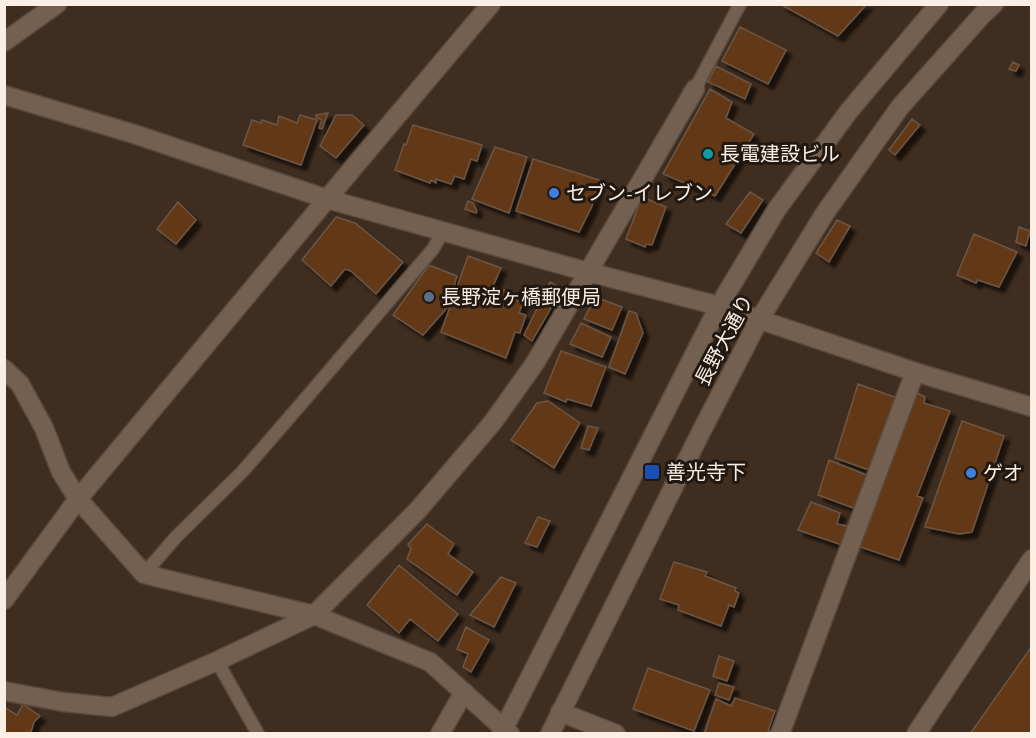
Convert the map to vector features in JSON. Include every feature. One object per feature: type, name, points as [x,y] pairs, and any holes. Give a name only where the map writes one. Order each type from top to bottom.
[{"type":"street","points":[[4,42],[57,4]]},
{"type":"street","points":[[4,600],[78,499],[491,4]]},
{"type":"street","name":"長野大通り","points":[[505,732],[719,306],[777,209],[849,111],[939,4]]},
{"type":"street","name":"長野大通り","points":[[550,734],[759,320],[825,213],[900,107],[994,4]]},
{"type":"street","points":[[4,691],[63,702],[112,707],[217,662],[314,615],[418,510],[493,422],[535,363],[694,89]]},
{"type":"street","points":[[4,95],[134,134],[327,199],[719,306],[915,372],[1032,407]]},
{"type":"street","points":[[4,369],[20,384],[44,428],[61,472],[78,499],[144,574],[314,615],[430,662],[505,732]]},
{"type":"street","points":[[780,734],[915,372]]},
{"type":"street","points":[[916,734],[1032,559]]},
{"type":"street","points":[[440,734],[464,692]]},
{"type":"street","points":[[560,712],[616,734]]},
{"type":"lane","points":[[694,89],[740,4]]},
{"type":"lane","points":[[144,574],[176,537],[243,471],[433,249],[443,232]]},
{"type":"lane","points":[[217,662],[258,734]]},
{"type":"building","points":[[780,4],[867,4],[838,36]]},
{"type":"building","points":[[740,27],[786,50],[768,84],[722,61]]},
{"type":"building","points":[[1013,62],[1019,65],[1016,71],[1009,69]]},
{"type":"building","points":[[716,66],[751,84],[745,99],[708,82]]},
{"type":"building","name":"長電建設ビル","points":[[710,89],[732,102],[726,118],[754,134],[715,196],[663,174]]},
{"type":"building","points":[[328,113],[322,129],[319,128],[322,120],[316,115]]},
{"type":"building","points":[[300,115],[317,120],[301,165],[243,145],[252,120],[261,123],[262,120],[277,125],[279,116],[297,123]]},
{"type":"building","points":[[336,115],[352,115],[364,125],[336,158],[320,146]]},
{"type":"building","points":[[912,119],[920,125],[895,155],[889,150]]},
{"type":"building","points":[[413,125],[482,145],[477,161],[471,159],[464,179],[455,176],[451,184],[436,179],[436,183],[431,180],[430,183],[395,170]]},
{"type":"building","points":[[495,147],[527,157],[509,213],[472,199]]},
{"type":"building","points":[[533,159],[599,180],[592,206],[579,232],[516,211]]},
{"type":"building","points":[[750,192],[763,200],[741,233],[726,224]]},
{"type":"building","points":[[642,197],[666,207],[652,245],[646,244],[645,247],[626,239]]},
{"type":"building","points":[[468,201],[473,203],[476,213],[465,209]]},
{"type":"building","points":[[178,202],[196,220],[176,244],[157,229]]},
{"type":"building","points":[[336,217],[355,223],[403,262],[376,294],[351,271],[345,269],[331,286],[302,260]]},
{"type":"building","points":[[837,220],[850,226],[829,262],[816,253]]},
{"type":"building","points":[[1019,227],[1030,231],[1026,246],[1016,242]]},
{"type":"building","points":[[974,234],[1017,252],[999,287],[978,280],[976,283],[957,275]]},
{"type":"building","points":[[468,256],[501,268],[493,286],[506,291],[505,297],[523,302],[519,313],[526,315],[520,333],[515,332],[506,358],[441,332]]},
{"type":"building","points":[[429,265],[457,276],[448,307],[423,335],[393,315]]},
{"type":"building","points":[[550,282],[562,289],[532,341],[524,335]]},
{"type":"building","points":[[595,297],[622,307],[612,330],[584,319]]},
{"type":"building","points":[[629,311],[636,313],[643,333],[625,374],[609,367]]},
{"type":"building","points":[[581,323],[611,337],[602,357],[570,344]]},
{"type":"building","points":[[561,351],[606,367],[591,406],[567,399],[566,402],[544,393]]},
{"type":"building","points":[[858,384],[897,398],[869,470],[835,458]]},
{"type":"building","points":[[917,393],[925,397],[924,403],[950,411],[917,496],[923,498],[899,560],[858,546]]},
{"type":"building","points":[[548,401],[580,423],[554,468],[511,440],[537,403]]},
{"type":"building","points":[[962,421],[1004,436],[972,532],[959,534],[925,527]]},
{"type":"building","points":[[588,426],[598,428],[589,450],[581,448]]},
{"type":"building","points":[[829,460],[869,476],[856,509],[818,495]]},
{"type":"building","points":[[811,502],[840,513],[837,524],[848,526],[842,545],[798,530]]},
{"type":"building","points":[[538,517],[550,521],[537,547],[525,543]]},
{"type":"building","points":[[427,524],[454,544],[448,554],[473,572],[457,595],[407,559],[411,549],[408,544]]},
{"type":"building","points":[[674,562],[707,572],[705,576],[736,588],[735,591],[739,593],[734,607],[729,605],[721,626],[678,610],[679,605],[660,599]]},
{"type":"building","points":[[399,565],[458,614],[438,641],[410,619],[399,633],[367,605]]},
{"type":"building","points":[[501,577],[516,583],[494,627],[470,615]]},
{"type":"building","points":[[466,627],[489,640],[471,672],[463,667],[468,654],[457,649]]},
{"type":"building","points":[[1032,646],[1032,734],[970,734]]},
{"type":"building","points":[[719,656],[734,661],[727,681],[713,676]]},
{"type":"building","points":[[648,668],[710,690],[694,731],[633,709]]},
{"type":"building","points":[[719,683],[734,687],[729,700],[715,695]]},
{"type":"building","points":[[735,698],[775,711],[768,731],[773,732],[772,734],[704,734],[716,699],[731,706]]},
{"type":"building","points":[[23,704],[40,716],[34,722],[31,732],[4,734],[4,707],[17,715]]},
{"type":"place","name":"長電建設ビル","points":[[708,154]]},
{"type":"place","name":"セブン-イレブン","points":[[554,193]]},
{"type":"place","name":"長野淀ヶ橋郵便局","points":[[429,297]]},
{"type":"place","name":"善光寺下","points":[[652,472]]},
{"type":"place","name":"ゲオ","points":[[971,473]]}]
